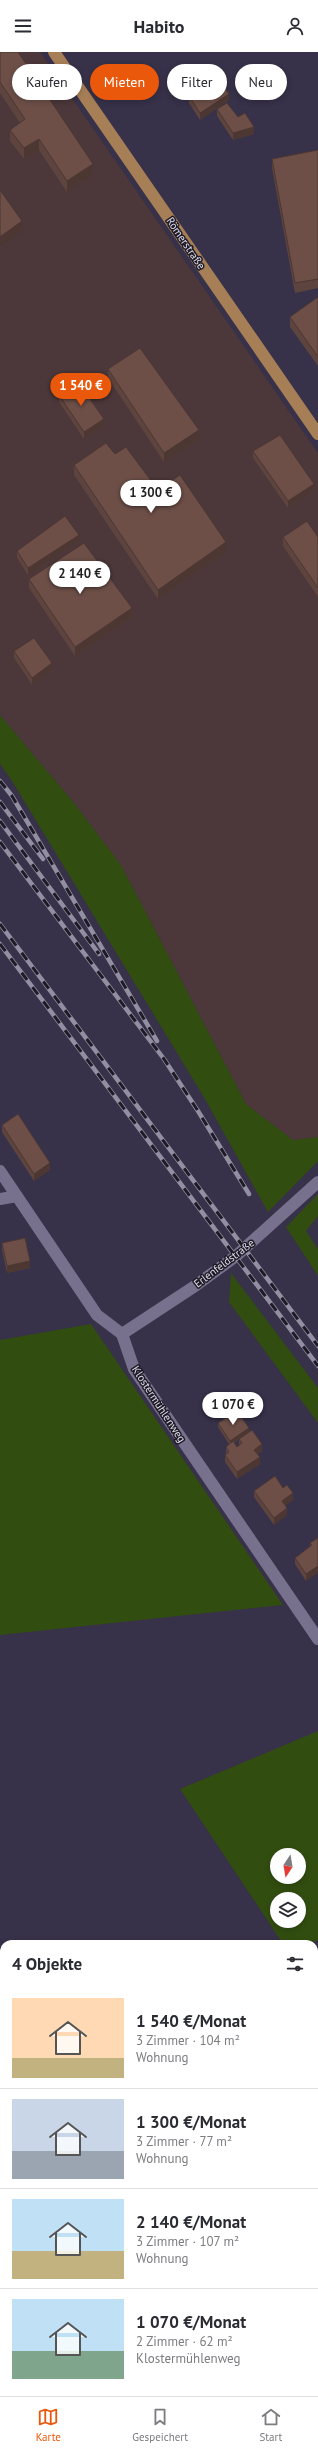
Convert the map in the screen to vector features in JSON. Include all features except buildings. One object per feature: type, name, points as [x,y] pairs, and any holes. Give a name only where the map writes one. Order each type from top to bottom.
[{"type":"main road","name":"Römerstraße","points":[[54,52],[318,434]]},
{"type":"street","points":[[0,1171],[97,1315],[122,1334]]},
{"type":"street","name":"Erlenfeldstraße","points":[[122,1334],[195,1286],[236,1256],[318,1182]]},
{"type":"street","points":[[0,1199],[17,1196]]},
{"type":"street","name":"Klostermühlenweg","points":[[122,1334],[134,1369],[318,1639]]},
{"type":"shaded area","points":[[0,52],[40,52],[48,64],[12,64],[12,100],[73,100],[318,453],[318,1137],[293,1140],[246,1104],[121,865],[74,803],[0,715]]},
{"type":"green space","points":[[0,715],[74,803],[121,865],[246,1104],[293,1140],[318,1137],[318,1161],[268,1212],[205,1099],[12,781],[0,764]]},
{"type":"green space","points":[[318,1194],[318,1216],[306,1231],[318,1249],[318,1276],[286,1227]]},
{"type":"green space","points":[[231,1273],[318,1388],[318,1423],[229,1302]]},
{"type":"green space","points":[[91,1324],[283,1605],[0,1635],[0,1340]]},
{"type":"green space","points":[[318,1731],[318,1940],[280,1940],[272,1928],[306,1928],[306,1892],[270,1892],[270,1924],[180,1789]]},
{"type":"railway","points":[[0,781],[12,796],[157,1041]]},
{"type":"railway","points":[[0,802],[43,859]]},
{"type":"railway","points":[[0,821],[99,954]]},
{"type":"railway","points":[[0,842],[164,1059],[249,1194]]},
{"type":"railway","points":[[0,924],[318,1346]]},
{"type":"railway","points":[[0,944],[318,1366]]}]
